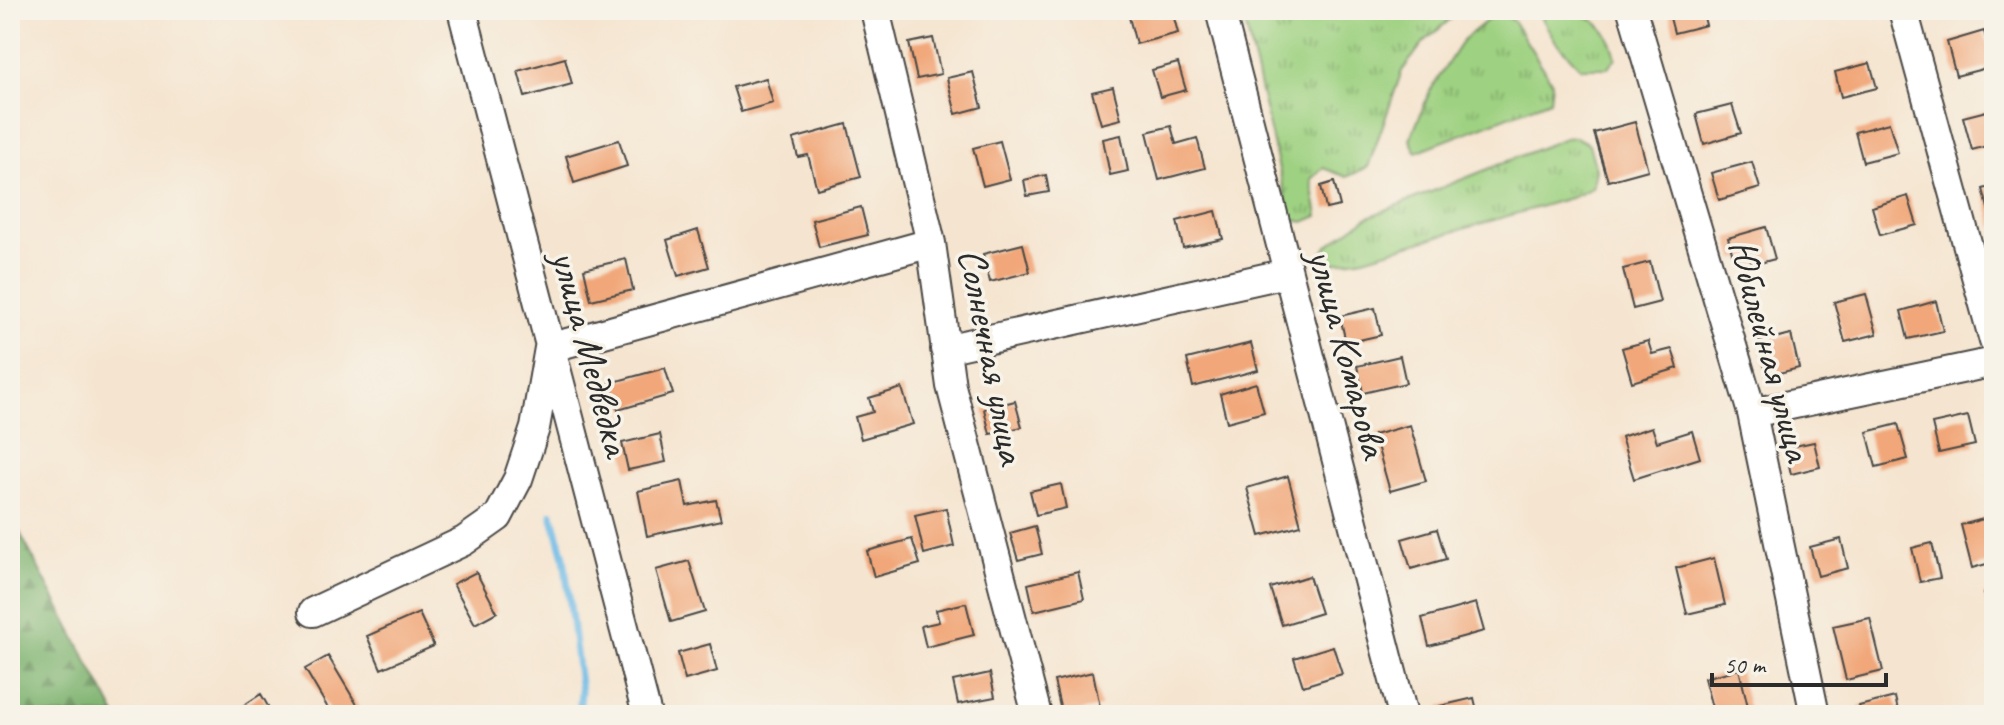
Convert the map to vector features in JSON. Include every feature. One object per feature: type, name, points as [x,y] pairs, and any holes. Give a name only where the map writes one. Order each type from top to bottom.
[{"type":"street","name":"улица Медведка","points":[[462,10],[647,715]]},
{"type":"street","name":"Солнечная улица","points":[[875,10],[931,243],[951,386],[1037,715]]},
{"type":"street","name":"улица Комарова","points":[[1220,10],[1403,715]]},
{"type":"street","name":"Юбилейная улица","points":[[1632,10],[1752,413],[1815,715]]},
{"type":"street","points":[[1903,10],[1994,341]]},
{"type":"street","points":[[313,612],[464,541],[498,517],[518,479],[535,428],[549,348],[931,243]]},
{"type":"street","points":[[945,349],[1287,273]]},
{"type":"street","points":[[1752,413],[1994,362]]},
{"type":"green space","points":[[1242,10],[1461,10],[1424,42],[1402,71],[1368,167],[1347,177],[1323,168],[1311,179],[1318,216],[1304,222],[1291,219]]},
{"type":"green space","points":[[1500,10],[1514,22],[1552,82],[1550,100],[1416,152],[1410,140],[1430,91],[1463,40]]},
{"type":"green space","points":[[1537,10],[1565,11],[1588,17],[1605,32],[1616,58],[1607,68],[1581,68],[1556,42]]},
{"type":"green space","points":[[1575,137],[1589,144],[1596,170],[1592,188],[1573,197],[1364,258],[1326,264],[1320,258],[1327,246],[1366,218],[1565,138]]},
{"type":"green space","points":[[10,514],[116,715],[10,715]]},
{"type":"building","points":[[1172,10],[1178,33],[1136,44],[1128,13]]},
{"type":"building","points":[[1668,10],[1702,10],[1706,25],[1674,33]]},
{"type":"building","points":[[1984,31],[1994,66],[1956,76],[1947,42]]},
{"type":"building","points":[[933,38],[941,74],[917,79],[909,43]]},
{"type":"building","points":[[565,58],[572,84],[525,97],[518,71]]},
{"type":"building","points":[[1178,63],[1186,90],[1160,97],[1152,70]]},
{"type":"building","points":[[1870,63],[1877,88],[1841,97],[1835,72]]},
{"type":"building","points":[[973,72],[982,107],[956,114],[947,78]]},
{"type":"building","points":[[766,78],[773,103],[741,112],[733,87]]},
{"type":"building","points":[[1113,87],[1121,119],[1101,124],[1092,92]]},
{"type":"building","points":[[1732,105],[1741,133],[1704,144],[1696,114]]},
{"type":"building","points":[[1994,109],[1994,144],[1972,150],[1963,117]]},
{"type":"building","points":[[1635,122],[1648,170],[1608,181],[1594,133]]},
{"type":"building","points":[[1889,123],[1898,153],[1863,162],[1855,132]]},
{"type":"building","points":[[847,124],[861,177],[817,189],[808,155],[798,157],[793,139]]},
{"type":"building","points":[[1171,126],[1176,144],[1197,138],[1205,168],[1159,180],[1147,132]]},
{"type":"building","points":[[1121,135],[1128,171],[1110,175],[1103,139]]},
{"type":"building","points":[[619,140],[627,166],[574,183],[566,156]]},
{"type":"building","points":[[1000,141],[1010,179],[983,186],[973,148]]},
{"type":"building","points":[[1752,162],[1760,188],[1719,200],[1711,173]]},
{"type":"building","points":[[1046,175],[1049,192],[1027,196],[1024,180]]},
{"type":"building","points":[[1334,182],[1340,206],[1326,209],[1321,186]]},
{"type":"building","points":[[1994,186],[1994,227],[1993,227],[1983,189]]},
{"type":"building","points":[[1908,196],[1917,225],[1880,235],[1872,207]]},
{"type":"building","points":[[861,207],[868,235],[819,247],[812,220]]},
{"type":"building","points":[[1216,211],[1223,239],[1183,248],[1177,221]]},
{"type":"building","points":[[1766,227],[1775,259],[1752,265],[1749,256],[1734,260],[1728,238]]},
{"type":"building","points":[[698,230],[709,267],[678,276],[667,240]]},
{"type":"building","points":[[1023,244],[1030,272],[990,282],[983,254]]},
{"type":"building","points":[[626,259],[633,290],[591,300],[584,269]]},
{"type":"building","points":[[1650,262],[1660,302],[1633,309],[1623,269]]},
{"type":"building","points":[[1866,294],[1877,334],[1845,342],[1834,302]]},
{"type":"building","points":[[1936,301],[1943,331],[1908,339],[1901,311]]},
{"type":"building","points":[[1375,308],[1381,335],[1346,343],[1340,316]]},
{"type":"building","points":[[1791,334],[1799,368],[1767,376],[1759,342]]},
{"type":"building","points":[[1648,341],[1652,354],[1672,349],[1678,368],[1632,382],[1622,348]]},
{"type":"building","points":[[1251,343],[1258,370],[1193,387],[1187,359]]},
{"type":"building","points":[[1400,356],[1406,383],[1363,393],[1357,366]]},
{"type":"building","points":[[665,368],[673,394],[618,410],[610,383]]},
{"type":"building","points":[[1256,383],[1264,412],[1227,422],[1220,394]]},
{"type":"building","points":[[902,388],[913,424],[861,439],[855,417],[873,412],[869,398]]},
{"type":"building","points":[[1015,401],[1022,427],[990,434],[984,409]]},
{"type":"building","points":[[1968,416],[1975,445],[1939,453],[1932,424]]},
{"type":"building","points":[[1898,424],[1908,459],[1876,467],[1867,432]]},
{"type":"building","points":[[1410,425],[1426,481],[1390,491],[1374,435]]},
{"type":"building","points":[[1652,427],[1657,442],[1692,431],[1700,458],[1634,479],[1621,437]]},
{"type":"building","points":[[660,434],[666,462],[628,470],[622,443]]},
{"type":"building","points":[[1814,442],[1820,467],[1791,474],[1785,448]]},
{"type":"building","points":[[1288,476],[1301,525],[1260,536],[1247,488]]},
{"type":"building","points":[[682,481],[687,506],[716,500],[721,520],[647,536],[638,491]]},
{"type":"building","points":[[1061,484],[1066,508],[1036,515],[1030,491]]},
{"type":"building","points":[[946,508],[954,546],[924,554],[915,515]]},
{"type":"building","points":[[1991,517],[1994,562],[1972,568],[1961,525]]},
{"type":"building","points":[[1035,526],[1042,554],[1018,560],[1010,533]]},
{"type":"building","points":[[1437,529],[1446,559],[1411,569],[1402,539]]},
{"type":"building","points":[[912,539],[920,564],[874,577],[867,551]]},
{"type":"building","points":[[1841,539],[1848,568],[1818,576],[1810,547]]},
{"type":"building","points":[[1932,543],[1940,578],[1920,582],[1912,548]]},
{"type":"building","points":[[1714,558],[1725,605],[1687,614],[1676,568]]},
{"type":"building","points":[[689,561],[705,612],[671,622],[656,570]]},
{"type":"building","points":[[476,572],[497,612],[475,624],[453,584]]},
{"type":"building","points":[[1078,572],[1084,599],[1034,611],[1028,584]]},
{"type":"building","points":[[1309,576],[1321,613],[1282,625],[1270,588]]},
{"type":"building","points":[[1994,592],[1994,621],[1990,622],[1984,594]]},
{"type":"building","points":[[966,603],[974,635],[926,647],[921,626],[939,622],[936,610]]},
{"type":"building","points":[[1476,603],[1484,631],[1429,646],[1422,618]]},
{"type":"building","points":[[419,613],[434,646],[381,669],[367,636]]},
{"type":"building","points":[[1870,618],[1883,671],[1846,680],[1833,626]]},
{"type":"building","points":[[710,644],[717,671],[685,680],[678,653]]},
{"type":"building","points":[[1333,646],[1342,674],[1303,686],[1294,658]]},
{"type":"building","points":[[328,656],[359,708],[348,715],[332,715],[305,669]]},
{"type":"building","points":[[1739,669],[1750,715],[1714,715],[1704,678]]},
{"type":"building","points":[[1093,672],[1100,707],[1062,715],[1054,681]]},
{"type":"building","points":[[990,673],[995,697],[958,704],[953,681]]},
{"type":"building","points":[[261,694],[273,715],[229,715]]},
{"type":"building","points":[[1895,697],[1899,715],[1862,715],[1859,706]]},
{"type":"building","points":[[1474,698],[1478,715],[1442,715],[1440,706]]},
{"type":"waterway","points":[[552,514],[564,557],[581,692],[579,715]]}]
